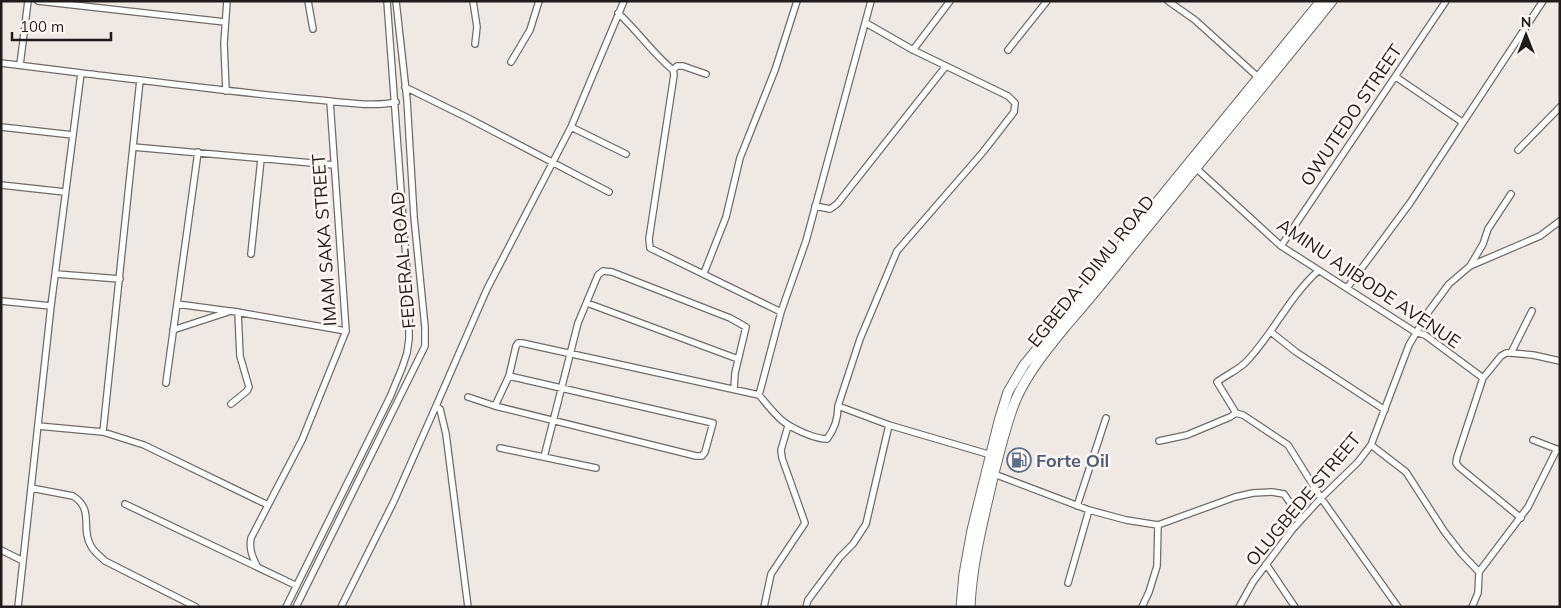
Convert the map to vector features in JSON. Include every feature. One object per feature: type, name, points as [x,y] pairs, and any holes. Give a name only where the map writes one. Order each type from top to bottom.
[{"type":"main road","name":"EGBEDA-IDIMU ROAD","points":[[961,607],[964,574],[998,420],[1008,392],[1024,365],[1321,1]]},
{"type":"main road","name":"EGBEDA-IDIMU ROAD","points":[[970,607],[971,586],[980,530],[1007,423],[1017,397],[1030,375],[1057,338],[1197,169],[1332,1]]},
{"type":"street","points":[[20,65],[28,1]]},
{"type":"street","points":[[38,1],[90,4],[225,22]]},
{"type":"street","points":[[226,91],[224,43],[227,1]]},
{"type":"street","points":[[308,1],[313,29]]},
{"type":"street","name":"FEDERAL ROAD","points":[[286,607],[295,585],[390,397],[407,353],[409,299],[396,102],[387,1]]},
{"type":"street","name":"FEDERAL ROAD","points":[[296,607],[425,346],[405,87],[396,1]]},
{"type":"street","points":[[473,1],[477,27],[475,44]]},
{"type":"street","points":[[511,62],[530,30],[539,1]]},
{"type":"street","points":[[341,607],[394,501],[440,400],[487,289],[571,127],[624,1]]},
{"type":"street","points":[[704,274],[726,217],[740,158],[775,70],[797,1]]},
{"type":"street","points":[[759,395],[781,312],[806,241],[871,1]]},
{"type":"street","points":[[913,50],[950,1]]},
{"type":"street","points":[[1008,50],[1047,1]]},
{"type":"street","points":[[1168,1],[1196,20],[1259,78]]},
{"type":"street","name":"OWUTEDO STREET","points":[[1281,246],[1446,1]]},
{"type":"street","points":[[1347,288],[1410,203],[1543,1]]},
{"type":"street","points":[[618,13],[633,26],[651,50],[673,70],[674,75],[649,238],[650,248],[781,312]]},
{"type":"street","points":[[495,406],[509,376],[518,343],[759,395],[781,421],[788,426],[820,439],[827,439],[832,433],[838,416],[838,406],[860,339],[897,251],[983,152],[1014,112],[1015,103],[1008,96],[913,50],[866,23]]},
{"type":"street","points":[[1,63],[226,91],[380,105],[396,102]]},
{"type":"street","points":[[673,70],[677,66],[683,66],[706,74]]},
{"type":"street","points":[[815,206],[830,209],[836,204],[946,66]]},
{"type":"street","points":[[18,607],[51,306],[81,73]]},
{"type":"street","points":[[1396,76],[1462,122]]},
{"type":"street","points":[[103,432],[140,80]]},
{"type":"street","points":[[405,87],[609,192]]},
{"type":"street","name":"IMAM SAKA STREET","points":[[256,566],[251,556],[251,538],[302,440],[346,331],[330,101]]},
{"type":"street","points":[[1518,150],[1560,107]]},
{"type":"street","points":[[1,127],[73,135]]},
{"type":"street","points":[[571,127],[626,154]]},
{"type":"street","points":[[134,148],[334,165]]},
{"type":"street","points":[[166,383],[198,152]]},
{"type":"street","points":[[251,254],[261,159]]},
{"type":"street","name":"AMINU AJIBODE AVENUE","points":[[1197,169],[1281,246],[1415,332],[1425,335],[1483,378]]},
{"type":"street","points":[[1,185],[65,192]]},
{"type":"street","points":[[1470,266],[1483,244],[1488,229],[1511,194]]},
{"type":"street","name":"OLUGBEDE STREET","points":[[1239,607],[1252,582],[1266,564],[1321,498],[1358,462],[1371,445],[1415,332],[1449,284],[1470,266],[1540,236],[1560,222]]},
{"type":"street","points":[[405,245],[417,244]]},
{"type":"street","points":[[544,457],[578,323],[598,275],[603,271],[612,272],[738,321],[746,327],[738,359],[734,389]]},
{"type":"street","points":[[1318,271],[1308,280],[1271,332],[1245,363],[1217,382],[1236,413],[1243,415],[1288,444],[1321,498],[1398,607]]},
{"type":"street","points":[[56,274],[120,279]]},
{"type":"street","points":[[1,301],[51,306]]},
{"type":"street","points":[[177,304],[238,312],[346,331]]},
{"type":"street","points":[[587,304],[738,359]]},
{"type":"street","points":[[173,330],[231,311]]},
{"type":"street","points":[[1511,353],[1532,311]]},
{"type":"street","points":[[231,404],[247,392],[249,387],[240,356],[238,312]]},
{"type":"street","points":[[1271,332],[1303,356],[1385,410]]},
{"type":"street","points":[[1521,518],[1459,467],[1456,462],[1483,378],[1501,356],[1511,353],[1560,361]]},
{"type":"street","points":[[468,396],[495,406],[696,456],[702,456],[705,452],[713,423],[509,376]]},
{"type":"street","points":[[436,406],[440,409],[446,434],[468,607]]},
{"type":"street","points":[[838,406],[889,425],[991,455]]},
{"type":"street","points":[[1159,441],[1187,435],[1236,413]]},
{"type":"street","points":[[1077,506],[1106,418]]},
{"type":"street","points":[[806,607],[808,600],[840,557],[853,544],[866,524],[889,425]]},
{"type":"street","points":[[38,426],[103,432],[144,445],[268,504]]},
{"type":"street","points":[[764,607],[770,574],[805,524],[782,458],[781,450],[788,426]]},
{"type":"street","points":[[1479,572],[1528,508],[1559,449],[1533,440]]},
{"type":"street","points":[[1371,445],[1406,472],[1444,531],[1479,572],[1480,585],[1472,607]]},
{"type":"street","points":[[500,448],[596,468]]},
{"type":"street","points":[[994,474],[1089,510],[1126,520],[1158,525],[1235,497],[1253,493],[1272,492],[1284,494],[1302,520]]},
{"type":"street","points":[[31,488],[73,496],[79,500],[85,507],[88,541],[97,554],[105,561],[196,607]]},
{"type":"street","points":[[124,504],[295,585]]},
{"type":"street","points":[[1068,583],[1089,510]]},
{"type":"street","points":[[1142,607],[1157,566],[1158,525]]},
{"type":"street","points":[[1,550],[23,561]]},
{"type":"street","points":[[1266,564],[1295,607]]},
{"type":"place","name":"Forte Oil","points":[[1019,460]]}]
